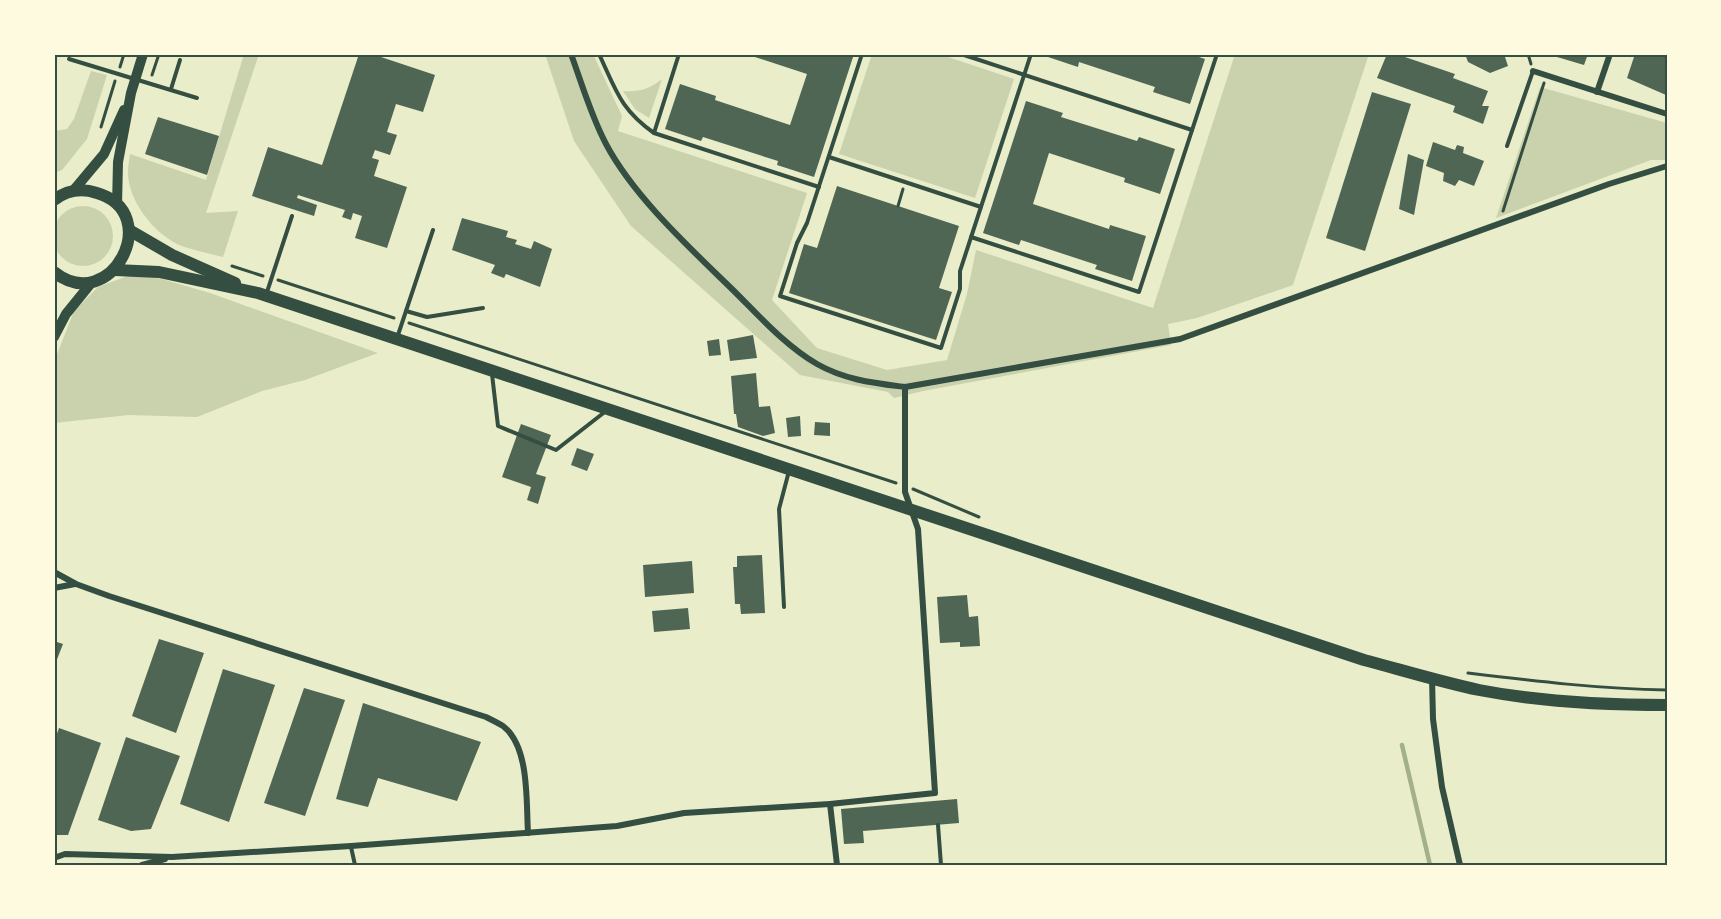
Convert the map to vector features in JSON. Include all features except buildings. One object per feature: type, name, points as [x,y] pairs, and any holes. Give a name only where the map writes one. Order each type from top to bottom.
[{"type":"main road","points":[[54,200],[60,195],[73,191],[89,190],[104,195],[117,205],[125,216],[129,230],[128,245],[123,259],[104,278],[80,283],[68,280],[54,272]]},
{"type":"main road","points":[[129,230],[172,255],[262,294],[1364,660],[1479,690],[1548,700],[1612,705],[1667,705]]},
{"type":"main road","points":[[114,270],[159,272],[262,294]]},
{"type":"street","points":[[117,205],[118,162],[131,93],[143,54]]},
{"type":"street","points":[[571,54],[605,142],[621,169],[641,195],[721,278],[784,339],[816,363],[832,372],[860,381],[905,387],[1180,339],[1609,184],[1667,166]]},
{"type":"street","points":[[1597,92],[1610,54]]},
{"type":"street","points":[[1533,71],[1667,114]]},
{"type":"street","points":[[73,191],[104,154],[131,93]]},
{"type":"street","points":[[54,337],[66,314],[92,282]]},
{"type":"street","points":[[54,858],[65,854],[172,857],[351,846],[617,826],[684,813],[935,797],[918,529],[904,492],[905,387]]},
{"type":"street","points":[[54,572],[76,584],[109,596],[486,717],[504,727],[517,745],[524,763],[528,833]]},
{"type":"street","points":[[54,588],[76,584]]},
{"type":"street","points":[[1432,677],[1433,719],[1442,787],[1460,865]]},
{"type":"street","points":[[830,804],[837,865]]},
{"type":"street","points":[[142,865],[172,857]]},
{"type":"lane","points":[[599,54],[623,105],[635,120],[654,133],[819,187]]},
{"type":"lane","points":[[654,133],[679,54]]},
{"type":"lane","points":[[862,54],[807,223],[797,243],[780,296],[941,348],[960,289],[960,271],[1031,54]]},
{"type":"lane","points":[[961,54],[1192,130]]},
{"type":"lane","points":[[971,237],[1139,292],[1217,54]]},
{"type":"lane","points":[[69,59],[118,72],[197,98]]},
{"type":"lane","points":[[171,89],[180,60]]},
{"type":"lane","points":[[1507,146],[1533,71]]},
{"type":"lane","points":[[829,157],[981,207]]},
{"type":"lane","points":[[262,294],[272,278],[292,216]]},
{"type":"lane","points":[[397,339],[433,230]]},
{"type":"lane","points":[[406,311],[427,317],[483,308]]},
{"type":"lane","points":[[492,370],[498,426],[556,450],[609,409]]},
{"type":"lane","points":[[784,607],[779,509],[790,469]]},
{"type":"lane","points":[[938,825],[941,865]]},
{"type":"lane","points":[[351,846],[355,865]]},
{"type":"path","points":[[101,128],[124,54]]},
{"type":"path","points":[[150,82],[159,54]]},
{"type":"path","points":[[1498,225],[1547,74]]},
{"type":"path","points":[[898,206],[905,182]]},
{"type":"path","points":[[230,265],[893,482]]},
{"type":"path","points":[[921,491],[989,521]]},
{"type":"path","points":[[1467,673],[1554,683],[1667,690]]},
{"type":"green space","points":[[244,54],[259,54],[206,213],[238,211],[223,257],[177,244],[159,232],[144,214],[132,194],[128,165],[130,154],[206,180]]},
{"type":"green space","points":[[545,54],[593,54],[622,116],[618,131],[807,193],[772,300],[817,348],[887,370],[947,360],[967,294],[976,250],[1153,308],[1235,54],[1369,54],[1293,285],[1197,318],[1168,324],[1171,345],[894,398],[888,392],[800,375],[631,226],[574,141]]},
{"type":"green space","points":[[872,54],[939,54],[1014,79],[975,198],[839,154]]},
{"type":"green space","points":[[91,71],[107,75],[87,139],[62,170],[54,173],[54,131],[67,129],[74,119]]},
{"type":"green space","points":[[662,79],[649,118],[635,109],[623,91],[644,89]]},
{"type":"green space","points":[[1540,87],[1667,123],[1667,160],[1651,160],[1496,218]]},
{"type":"green space","points":[[83,206],[104,215],[113,236],[104,257],[83,266],[62,257],[53,236],[62,215]]},
{"type":"green space","points":[[133,274],[162,279],[210,293],[378,353],[305,380],[262,391],[197,417],[129,415],[54,423],[54,362],[74,311],[98,287]]},
{"type":"waterway","points":[[1402,745],[1430,865]]}]
